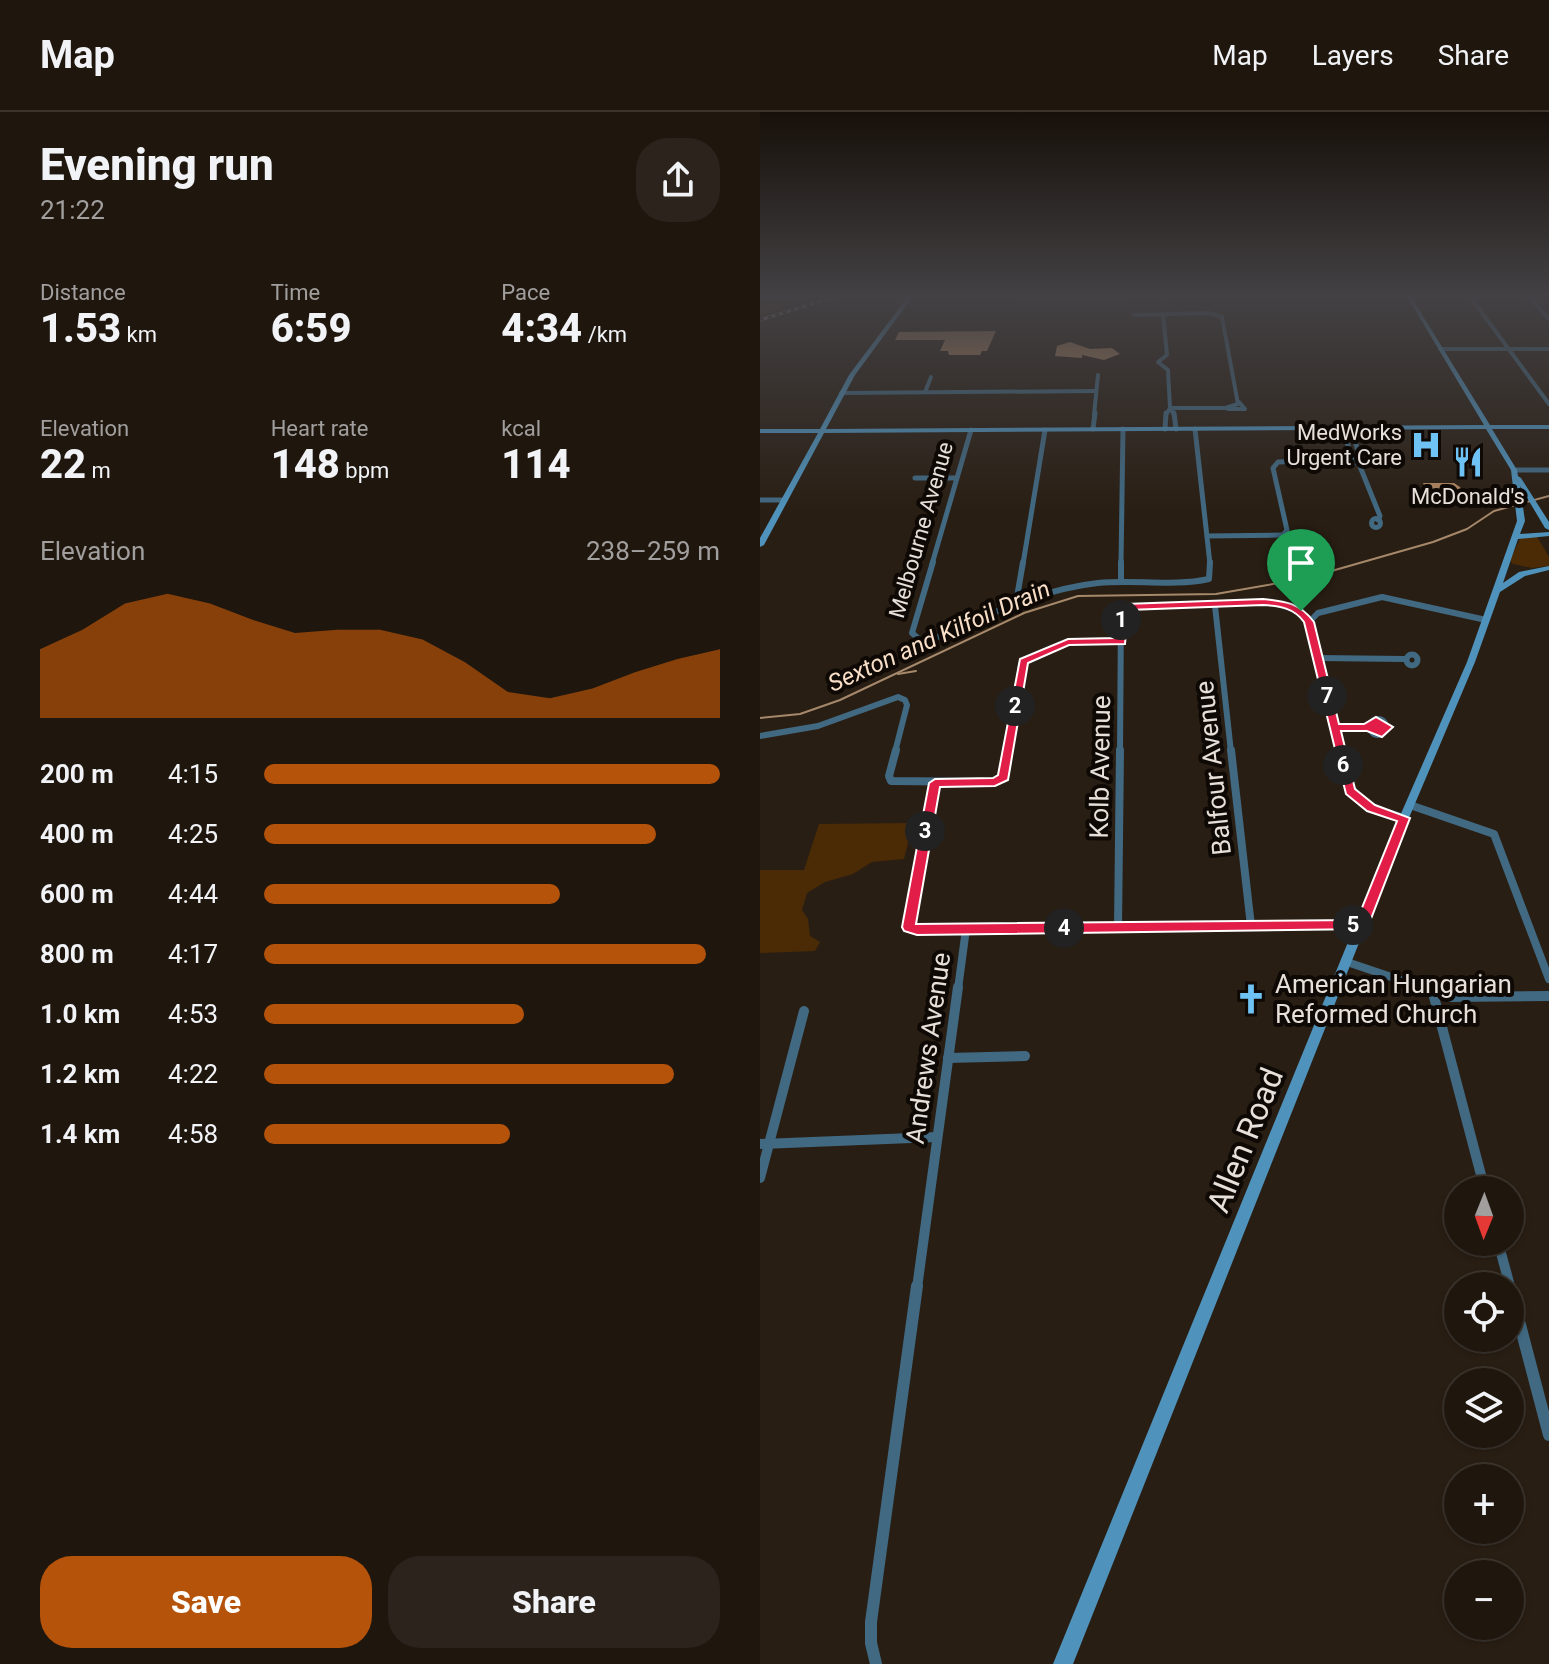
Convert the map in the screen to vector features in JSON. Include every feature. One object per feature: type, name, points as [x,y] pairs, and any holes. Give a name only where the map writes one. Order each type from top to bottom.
[{"type":"main road","points":[[760,545],[857,367]]},
{"type":"main road","name":"Allen Road","points":[[1063,1664],[1486,620],[1521,521],[1514,470],[1451,367]]},
{"type":"main road","points":[[760,431],[1549,427]]},
{"type":"main road","points":[[1514,470],[1546,519],[1549,531],[1516,537]]},
{"type":"main road","points":[[1505,563],[1533,571]]},
{"type":"main road","points":[[1495,592],[1510,581],[1549,568]]},
{"type":"street","points":[[1165,367],[1168,370],[1170,408],[1174,412],[1176,429]]},
{"type":"street","points":[[1230,367],[1236,404]]},
{"type":"street","points":[[1522,367],[1549,404]]},
{"type":"street","points":[[1093,429],[1098,375]]},
{"type":"street","points":[[925,392],[931,377]]},
{"type":"street","points":[[841,393],[1096,391]]},
{"type":"street","points":[[1165,429],[1166,411],[1170,408],[1241,410],[1245,407],[1236,404],[1225,408]]},
{"type":"street","points":[[1347,428],[1347,459]]},
{"type":"street","points":[[1121,581],[1123,429]]},
{"type":"street","points":[[1045,430],[1016,603],[1069,588],[1121,581],[1209,579],[1195,429]]},
{"type":"street","name":"Melbourne Avenue","points":[[971,430],[912,633],[918,639],[934,639],[1016,603]]},
{"type":"street","points":[[1283,535],[1287,530],[1273,464],[1347,459],[1363,469],[1380,516],[1378,520]]},
{"type":"street","points":[[1514,470],[1549,470]]},
{"type":"street","points":[[915,478],[956,478]]},
{"type":"street","points":[[760,500],[784,500]]},
{"type":"street","points":[[1207,536],[1283,535],[1290,539]]},
{"type":"street","points":[[1309,622],[1318,613],[1382,597],[1486,620]]},
{"type":"street","points":[[1215,606],[1278,603],[1301,611],[1309,622],[1350,791],[1371,808],[1407,812],[1494,834],[1549,979]]},
{"type":"street","name":"Kolb Avenue","points":[[1118,928],[1121,610],[1215,606]]},
{"type":"street","name":"Balfour Avenue","points":[[1215,606],[1251,926]]},
{"type":"street","points":[[760,736],[818,726],[887,699],[902,698],[907,705],[889,779],[898,783],[995,782],[1004,777],[1023,662],[1068,642],[1121,641]]},
{"type":"street","points":[[1318,658],[1405,659]]},
{"type":"street","points":[[1334,727],[1369,728]]},
{"type":"street","name":"Andrews Avenue","points":[[876,1664],[871,1643],[871,1622],[966,929],[917,930],[909,927],[935,783]]},
{"type":"street","points":[[966,929],[1362,925]]},
{"type":"street","points":[[1347,962],[1450,997],[1549,996]]},
{"type":"street","points":[[1433,993],[1481,1176]]},
{"type":"street","points":[[760,1178],[765,1144],[804,1011]]},
{"type":"street","points":[[948,1058],[1025,1056]]},
{"type":"street","points":[[765,1144],[937,1137]]},
{"type":"street","points":[[1524,1339],[1549,1435]]},
{"type":"shaded area","points":[[1536,535],[1549,557],[1549,566],[1532,568],[1513,564],[1510,560],[1520,539]]},
{"type":"shaded area","points":[[913,823],[904,859],[872,862],[853,874],[825,882],[807,893],[802,910],[808,919],[810,936],[820,942],[815,951],[760,953],[760,870],[804,870],[819,824]]},
{"type":"building","points":[[1423,483],[1454,483],[1465,497],[1460,497],[1462,500],[1430,500]]},
{"type":"waterway","name":"Sexton and Kilfoil Drain","points":[[760,718],[800,714],[840,700],[1024,613],[1078,596],[1216,594],[1307,578],[1433,542],[1467,529],[1494,511],[1549,496]]},
{"type":"waterway","name":"Sexton and Kilfoil Drain","points":[[898,674],[916,671]]},
{"type":"place","name":"MedWorks Urgent Care","points":[[1426,445]]},
{"type":"place","name":"McDonald's","points":[[1468,462]]},
{"type":"place","name":"American Hungarian Reformed Church","points":[[1251,999]]},
{"type":"route","points":[[1301,611],[1283,604],[1263,602],[1125,607],[1121,610],[1121,641],[1068,642],[1023,662],[1004,777],[995,782],[935,783],[908,916],[909,927],[917,930],[1362,925],[1404,818],[1371,808],[1350,791],[1334,727],[1369,728],[1369,724],[1376,721],[1388,727],[1382,733],[1372,732],[1369,728],[1342,727],[1334,727],[1309,622],[1301,611]]}]
